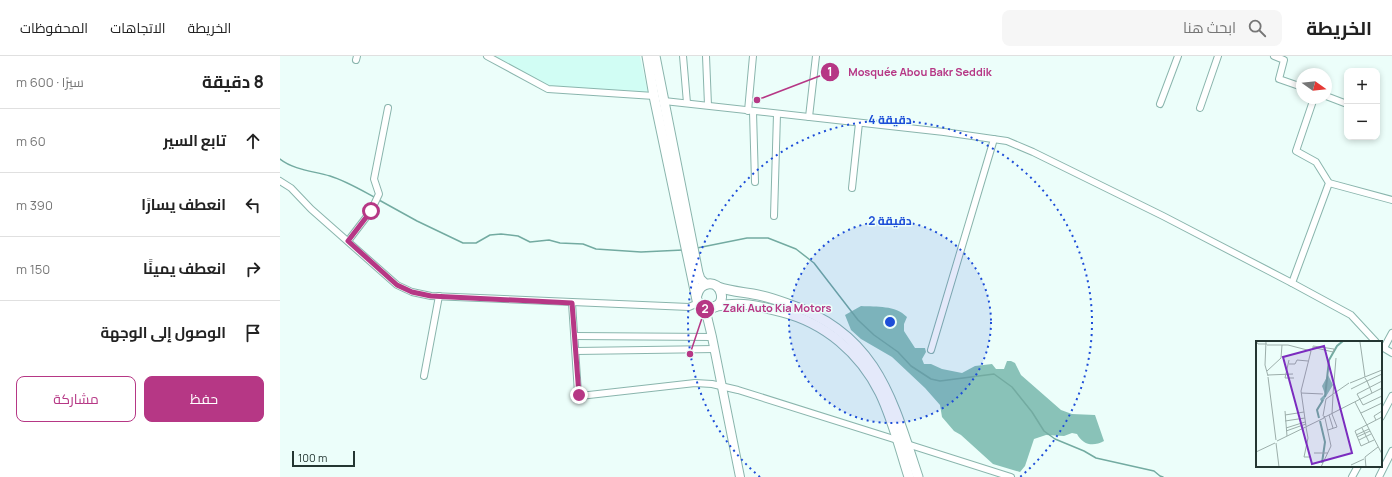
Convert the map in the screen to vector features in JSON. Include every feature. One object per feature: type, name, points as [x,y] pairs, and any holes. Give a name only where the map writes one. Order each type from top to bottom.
[{"type":"highway","points":[[647,56],[654,96],[691,254],[700,302],[710,308],[741,303],[794,315],[825,330],[842,344],[869,375],[885,406],[909,477]]},
{"type":"highway","points":[[655,56],[688,241]]},
{"type":"highway","points":[[691,254],[699,276],[705,284]]},
{"type":"highway","points":[[700,302],[700,287],[705,284],[713,284],[729,290],[760,296],[788,304],[814,314],[833,324],[865,355],[882,380],[893,404],[918,477]]},
{"type":"highway","points":[[716,306],[720,302],[721,297],[721,292],[718,287]]},
{"type":"main road","points":[[700,302],[715,350],[740,477]]},
{"type":"street","points":[[488,56],[548,89],[654,96]]},
{"type":"street","points":[[683,56],[687,103]]},
{"type":"street","points":[[706,56],[708,105]]},
{"type":"street","points":[[754,56],[751,111],[755,182]]},
{"type":"street","points":[[808,117],[816,56]]},
{"type":"street","points":[[1160,104],[1178,56]]},
{"type":"street","points":[[1200,108],[1218,56]]},
{"type":"street","points":[[1274,56],[1284,60],[1279,79],[1296,85]]},
{"type":"street","points":[[1332,98],[1344,103]]},
{"type":"street","points":[[664,101],[994,139],[1007,142],[1033,152],[1163,216],[1292,283],[1351,315],[1375,341]]},
{"type":"street","points":[[1312,104],[1296,151],[1316,162],[1329,183],[1392,200]]},
{"type":"street","points":[[348,241],[371,211],[379,194],[374,179],[388,108]]},
{"type":"street","points":[[774,216],[777,114]]},
{"type":"street","points":[[852,188],[859,123]]},
{"type":"street","points":[[931,350],[994,139]]},
{"type":"street","points":[[280,181],[291,188],[311,209],[397,285],[412,292],[438,296],[572,303],[689,307],[700,302]]},
{"type":"street","points":[[1292,283],[1329,183]]},
{"type":"street","points":[[424,376],[438,296]]},
{"type":"street","points":[[572,303],[578,393],[582,396],[695,383],[721,385],[897,440]]},
{"type":"street","points":[[1392,333],[1385,346],[1382,346],[1392,353]]},
{"type":"street","points":[[575,336],[712,337]]},
{"type":"street","points":[[576,351],[715,350]]},
{"type":"street","points":[[1382,415],[1392,396]]},
{"type":"street","points":[[907,444],[1012,477]]},
{"type":"street","points":[[1380,477],[1392,451]]},
{"type":"street","points":[[1352,477],[1357,467]]},
{"type":"shaded area","points":[[495,56],[640,56],[648,93],[545,85]]},
{"type":"shaded area","points":[[861,306],[897,310],[907,317],[904,324],[904,331],[915,348],[925,348],[926,352],[922,359],[924,364],[931,364],[942,369],[962,373],[975,366],[992,364],[996,369],[1004,369],[1007,361],[1015,363],[1021,375],[1061,410],[1072,414],[1095,415],[1104,441],[1096,444],[1085,443],[1077,434],[1072,433],[1064,436],[1046,435],[1034,439],[1025,466],[1020,472],[993,464],[961,435],[954,431],[942,417],[940,405],[925,388],[892,357],[861,339],[851,330],[845,315]]},
{"type":"waterway","points":[[280,159],[291,166],[342,180],[376,198]]},
{"type":"waterway","points":[[379,200],[417,221],[463,243],[476,243],[490,235],[501,234],[518,236],[530,242],[549,240],[560,243],[583,244],[596,249],[641,252],[683,250]]},
{"type":"waterway","points":[[697,248],[747,238],[768,238],[796,249],[814,263],[858,320],[874,335],[898,352],[911,366],[931,379],[940,381],[994,374],[1012,387],[1032,412],[1044,431],[1055,439],[1084,451],[1096,458],[1154,471],[1163,477]]},
{"type":"place","name":"Mosquée Abou Bakr Seddik","points":[[757,100]]},
{"type":"place","name":"Zaki Auto Kia Motors","points":[[690,354]]},
{"type":"route","points":[[371,211],[348,241],[384,274],[404,289],[431,296],[572,303],[579,395]]}]
